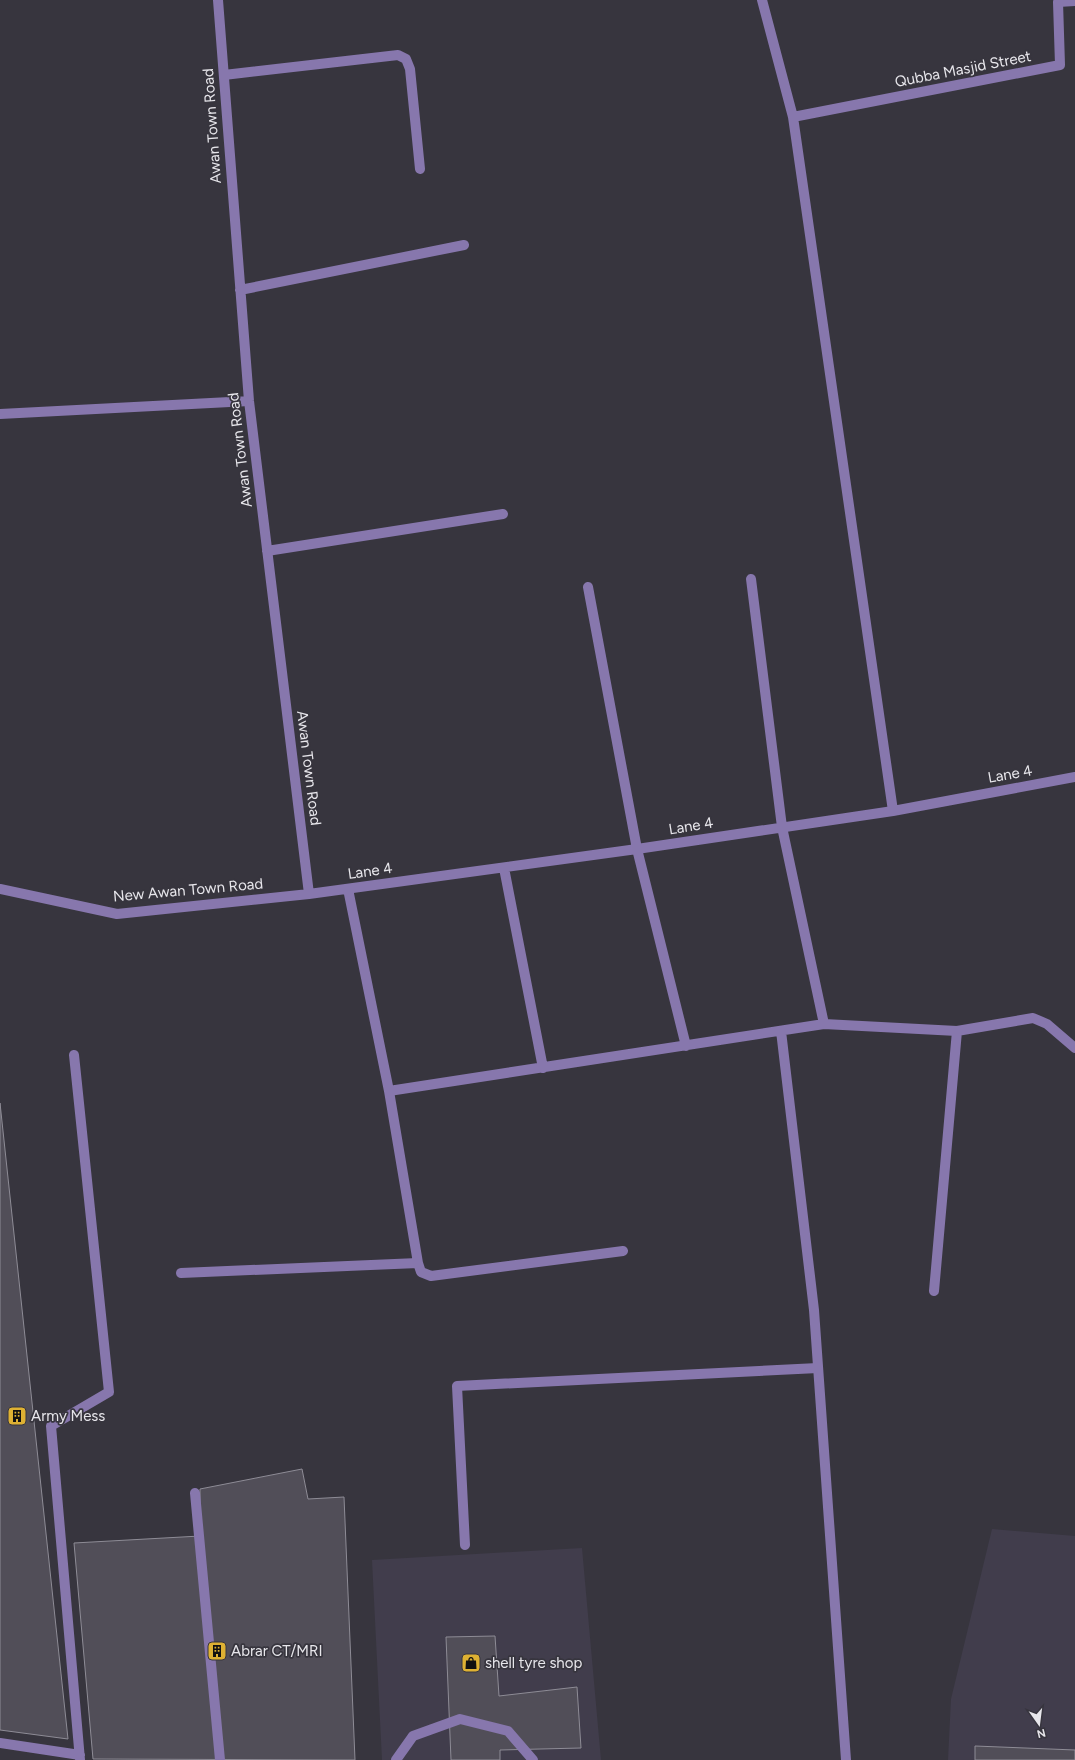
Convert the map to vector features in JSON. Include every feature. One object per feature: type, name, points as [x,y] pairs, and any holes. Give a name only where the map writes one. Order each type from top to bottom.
[{"type":"street","name":"Awan Town Road","points":[[218,0],[249,401],[309,894]]},
{"type":"street","points":[[762,0],[793,117],[893,810]]},
{"type":"street","name":"Qubba Masjid Street","points":[[793,117],[1060,65],[1058,2],[1075,1]]},
{"type":"street","points":[[224,75],[398,55],[406,58],[410,69],[420,169]]},
{"type":"street","points":[[240,290],[464,245]]},
{"type":"street","points":[[0,414],[249,401]]},
{"type":"street","points":[[267,551],[502,514]]},
{"type":"street","points":[[751,579],[782,827],[824,1024]]},
{"type":"street","points":[[588,587],[637,849],[686,1046]]},
{"type":"street","name":"Lane 4","points":[[309,894],[504,868],[782,827],[893,810],[1075,777]]},
{"type":"street","points":[[504,868],[543,1068]]},
{"type":"street","name":"New Awan Town Road","points":[[0,889],[117,914],[309,894]]},
{"type":"street","points":[[348,889],[389,1091],[418,1263],[421,1272],[432,1276],[623,1251]]},
{"type":"street","points":[[389,1091],[824,1024],[957,1031],[1033,1018],[1047,1024],[1075,1048]]},
{"type":"street","points":[[780,1031],[814,1310],[846,1760]]},
{"type":"street","points":[[934,1291],[957,1031]]},
{"type":"street","points":[[0,1743],[80,1758],[51,1426],[109,1392],[74,1055]]},
{"type":"street","points":[[181,1273],[418,1263]]},
{"type":"street","points":[[465,1545],[457,1386],[818,1368]]},
{"type":"street","points":[[194,1493],[220,1760]]},
{"type":"street","points":[[396,1760],[413,1736],[460,1719],[508,1731],[533,1760]]},
{"type":"shaded area","points":[[992,1529],[1075,1536],[1075,1760],[948,1760],[951,1699]]},
{"type":"shaded area","points":[[582,1548],[601,1760],[382,1760],[372,1560]]},
{"type":"building","name":"Army Mess","points":[[0,1103],[68,1739],[0,1730]]},
{"type":"building","name":"Abrar CT/MRI","points":[[302,1469],[308,1499],[344,1497],[355,1760],[93,1759],[74,1543],[200,1536],[200,1489]]},
{"type":"building","points":[[495,1636],[499,1696],[577,1687],[581,1748],[500,1750],[500,1760],[451,1760],[446,1637]]},
{"type":"building","points":[[975,1746],[1075,1750],[1075,1760],[975,1760]]},
{"type":"place","name":"Army Mess","points":[[17,1416]]},
{"type":"place","name":"Abrar CT/MRI","points":[[217,1651]]},
{"type":"place","name":"shell tyre shop","points":[[471,1663]]}]
